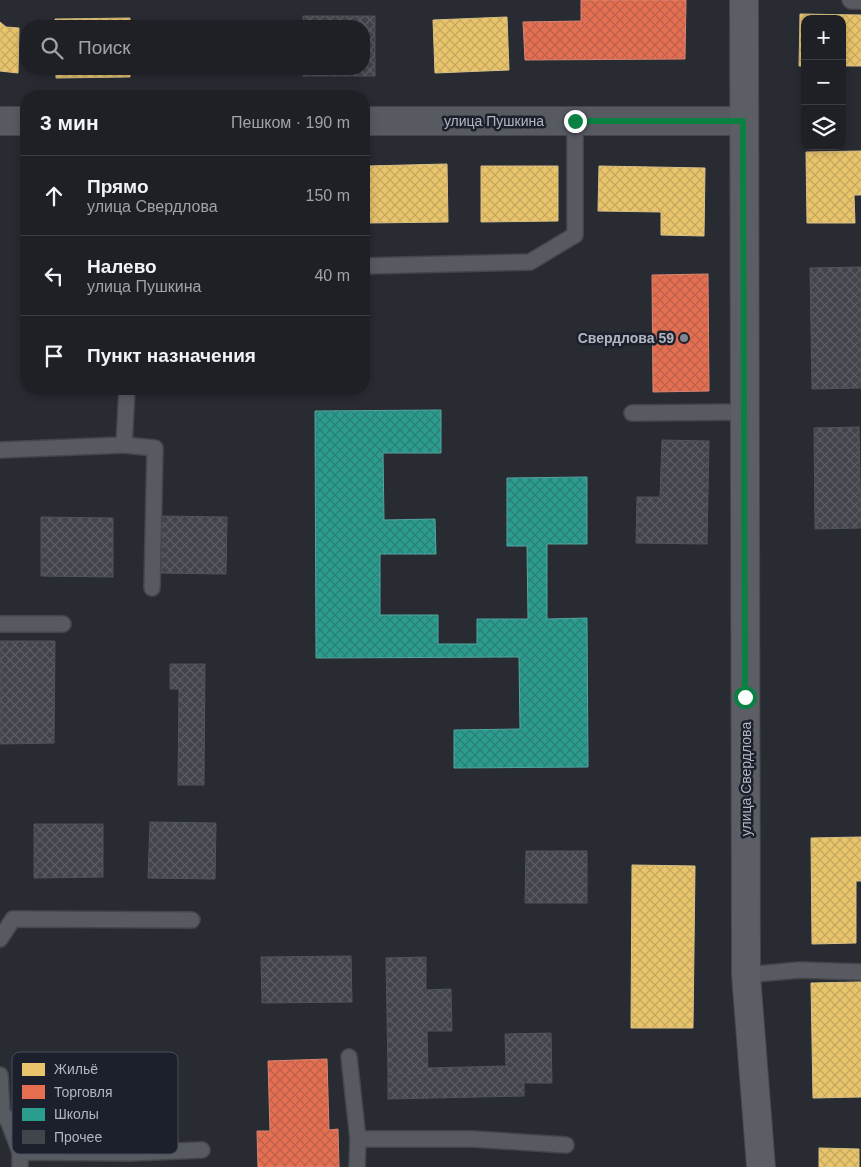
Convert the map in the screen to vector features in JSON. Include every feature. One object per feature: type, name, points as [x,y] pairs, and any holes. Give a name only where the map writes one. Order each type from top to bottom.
[{"type":"street","name":"улица Свердлова","points":[[744,0],[746,975],[761,1167]]},
{"type":"street","points":[[0,121],[20,121]]},
{"type":"street","name":"улица Пушкина","points":[[370,121],[743,121]]},
{"type":"lane","points":[[850,0],[851,2],[861,2]]},
{"type":"lane","points":[[370,266],[530,262],[575,235],[575,121]]},
{"type":"lane","points":[[124,446],[127,395]]},
{"type":"lane","points":[[632,413],[744,412]]},
{"type":"lane","points":[[0,450],[124,446],[155,448],[152,588]]},
{"type":"lane","points":[[0,624],[63,624]]},
{"type":"lane","points":[[0,939],[13,919],[192,920]]},
{"type":"lane","points":[[746,975],[799,970],[861,972]]},
{"type":"lane","points":[[349,1058],[358,1138],[357,1167]]},
{"type":"lane","points":[[0,1075],[2,1112],[9,1123],[12,1133]]},
{"type":"lane","points":[[358,1138],[473,1139],[566,1145]]},
{"type":"lane","points":[[178,1151],[202,1150]]},
{"type":"lane","points":[[20,1159],[112,1154]]},
{"type":"building: Жильё","points":[[800,14],[861,15],[861,66],[846,66],[846,15],[801,15],[801,66],[799,66]]},
{"type":"building: Жильё","points":[[507,17],[509,70],[435,73],[433,20]]},
{"type":"building: Жильё","points":[[130,18],[130,20],[55,20]]},
{"type":"building: Жильё","points":[[0,22],[6,27],[19,28],[18,73],[0,71]]},
{"type":"building: Жильё","points":[[56,75],[130,75],[130,77],[56,78]]},
{"type":"building: Жильё","points":[[861,151],[861,195],[854,195],[855,223],[807,223],[806,152]]},
{"type":"building: Жильё","points":[[447,164],[448,222],[370,223],[370,166]]},
{"type":"building: Жильё","points":[[481,166],[558,166],[558,221],[481,222]]},
{"type":"building: Жильё","points":[[599,166],[705,168],[704,236],[661,235],[661,212],[598,211]]},
{"type":"building: Жильё","points":[[861,837],[861,881],[856,881],[856,943],[812,944],[811,838]]},
{"type":"building: Жильё","points":[[632,865],[695,866],[693,1028],[631,1028]]},
{"type":"building: Жильё","points":[[861,982],[861,1097],[813,1098],[811,983]]},
{"type":"building: Жильё","points":[[819,1148],[859,1149],[859,1167],[819,1167]]},
{"type":"building: Торговля","points":[[581,0],[686,0],[685,59],[525,60],[523,22],[581,21]]},
{"type":"building: Торговля","points":[[708,274],[709,391],[653,392],[652,275]]},
{"type":"building: Торговля","points":[[327,1059],[329,1130],[338,1129],[339,1167],[258,1167],[257,1131],[270,1131],[268,1061]]},
{"type":"building: Школы","points":[[441,410],[441,453],[383,453],[384,520],[435,519],[436,554],[380,554],[380,615],[438,615],[438,644],[477,644],[477,619],[528,619],[527,546],[507,546],[507,478],[587,477],[587,544],[547,544],[547,619],[587,618],[588,767],[454,768],[454,730],[520,729],[519,657],[316,658],[315,411]]},
{"type":"building: Прочее","points":[[303,16],[375,16],[375,76],[303,76],[370,75],[370,20],[303,20]]},
{"type":"building: Прочее","points":[[861,267],[861,388],[812,389],[810,268]]},
{"type":"building: Прочее","points":[[859,427],[861,528],[815,529],[814,428]]},
{"type":"building: Прочее","points":[[662,440],[709,441],[707,544],[636,543],[637,497],[660,497]]},
{"type":"building: Прочее","points":[[161,516],[227,517],[226,574],[160,573]]},
{"type":"building: Прочее","points":[[41,517],[113,518],[113,577],[41,576]]},
{"type":"building: Прочее","points":[[0,641],[55,641],[54,743],[0,744]]},
{"type":"building: Прочее","points":[[170,664],[205,664],[204,785],[178,785],[179,689],[170,689]]},
{"type":"building: Прочее","points":[[150,822],[216,823],[215,879],[148,878]]},
{"type":"building: Прочее","points":[[34,824],[103,824],[103,877],[34,878]]},
{"type":"building: Прочее","points":[[526,851],[587,851],[587,903],[525,903]]},
{"type":"building: Прочее","points":[[351,956],[352,1002],[262,1003],[261,957]]},
{"type":"building: Прочее","points":[[426,957],[426,990],[451,989],[452,1031],[427,1031],[428,1073],[388,1074],[386,958]]},
{"type":"building: Прочее","points":[[551,1033],[552,1083],[524,1083],[524,1096],[388,1099],[388,1074],[428,1073],[428,1068],[506,1066],[505,1034]]},
{"type":"place","name":"Свердлова 59","points":[[684,338]]},
{"type":"route","points":[[575,121],[743,121],[745,697]]}]
